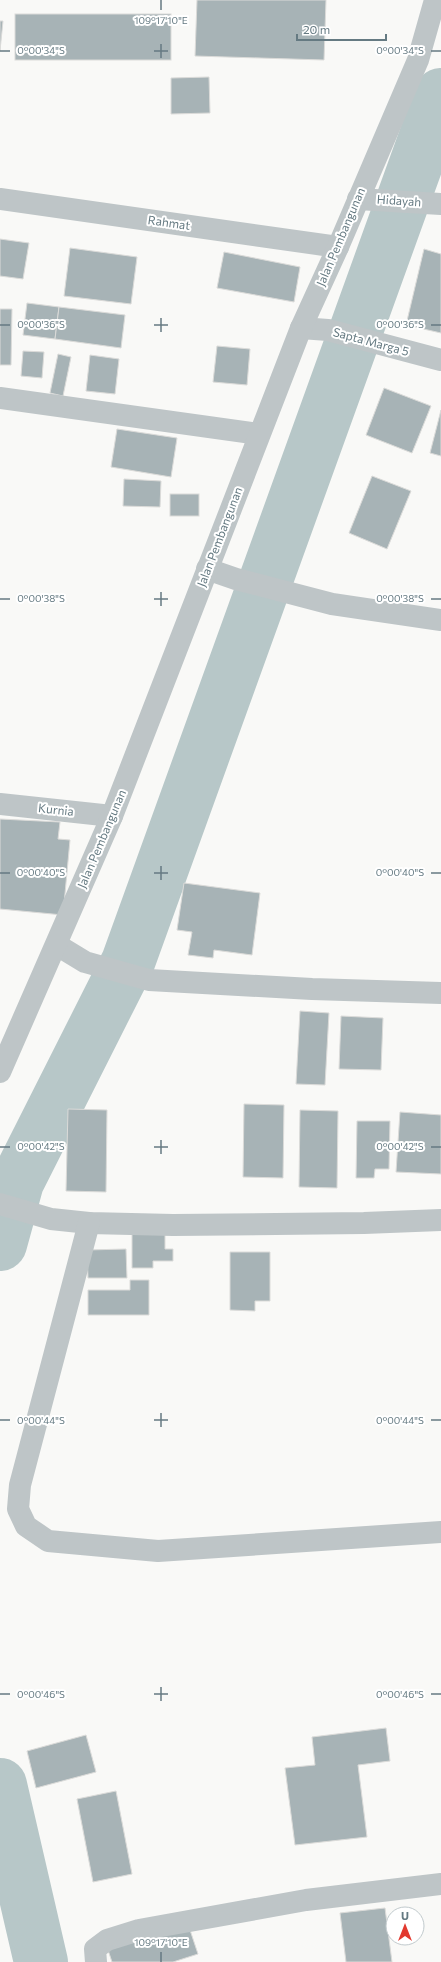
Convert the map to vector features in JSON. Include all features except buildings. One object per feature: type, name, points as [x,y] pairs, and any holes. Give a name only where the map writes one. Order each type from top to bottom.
[{"type":"street","name":"Jalan Pembangunan","points":[[0,1072],[57,945],[112,816],[300,328],[338,247],[418,60],[435,0]]},
{"type":"street","name":"Rahmat","points":[[0,199],[338,247]]},
{"type":"street","name":"Hidayah","points":[[358,199],[441,204]]},
{"type":"street","name":"Sapta Marga 5","points":[[300,328],[328,330],[441,360]]},
{"type":"street","points":[[0,398],[259,434]]},
{"type":"street","points":[[207,569],[236,579],[304,598],[332,604],[441,620]]},
{"type":"street","name":"Kurnia","points":[[0,804],[112,816]]},
{"type":"street","points":[[57,945],[85,962],[149,980],[312,990],[441,993]]},
{"type":"street","points":[[0,1204],[51,1219],[89,1223],[364,1223],[441,1220]]},
{"type":"street","points":[[89,1223],[20,1485],[18,1509],[26,1526],[48,1541],[158,1550],[441,1532]]},
{"type":"street","points":[[96,1962],[95,1949],[108,1940],[139,1930],[306,1900],[441,1884]]},
{"type":"waterway","points":[[0,1244],[17,1182],[128,962],[441,95]]},
{"type":"waterway","points":[[0,1785],[41,1962]]}]
